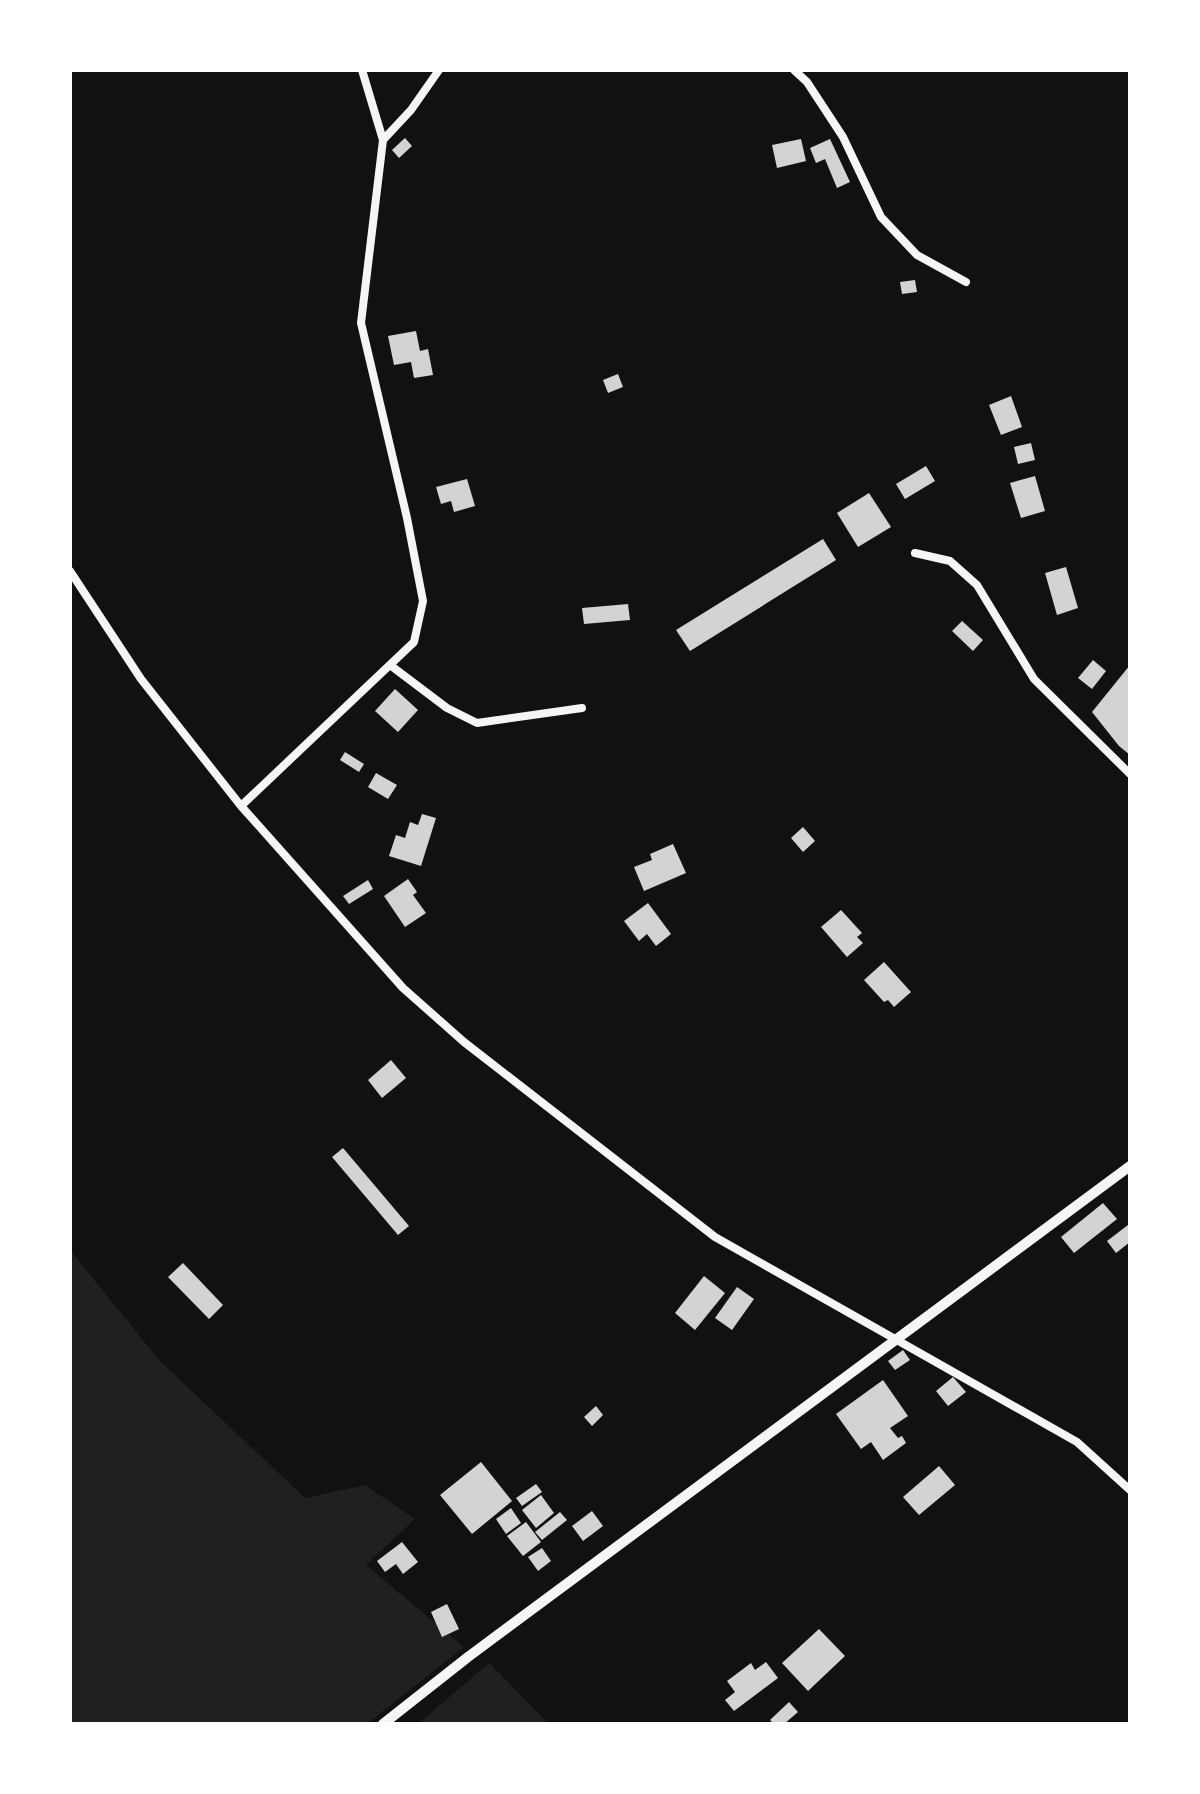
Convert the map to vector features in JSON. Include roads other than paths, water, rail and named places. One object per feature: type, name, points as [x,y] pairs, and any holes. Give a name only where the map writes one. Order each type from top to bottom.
[{"type":"street","points":[[241,806],[414,642],[423,601],[407,518],[361,323],[383,140],[362,70]]},
{"type":"street","points":[[383,140],[411,110],[439,70]]},
{"type":"street","points":[[794,70],[807,82],[843,137],[881,217],[917,255],[966,282]]},
{"type":"street","points":[[915,553],[950,561],[977,585],[1034,679],[1130,774]]},
{"type":"street","points":[[70,571],[141,679],[241,806],[403,988],[464,1042],[715,1237],[1077,1442],[1130,1490]]},
{"type":"street","points":[[390,665],[447,708],[477,723],[582,708]]},
{"type":"street","points":[[383,1724],[468,1657],[1130,1166]]}]
